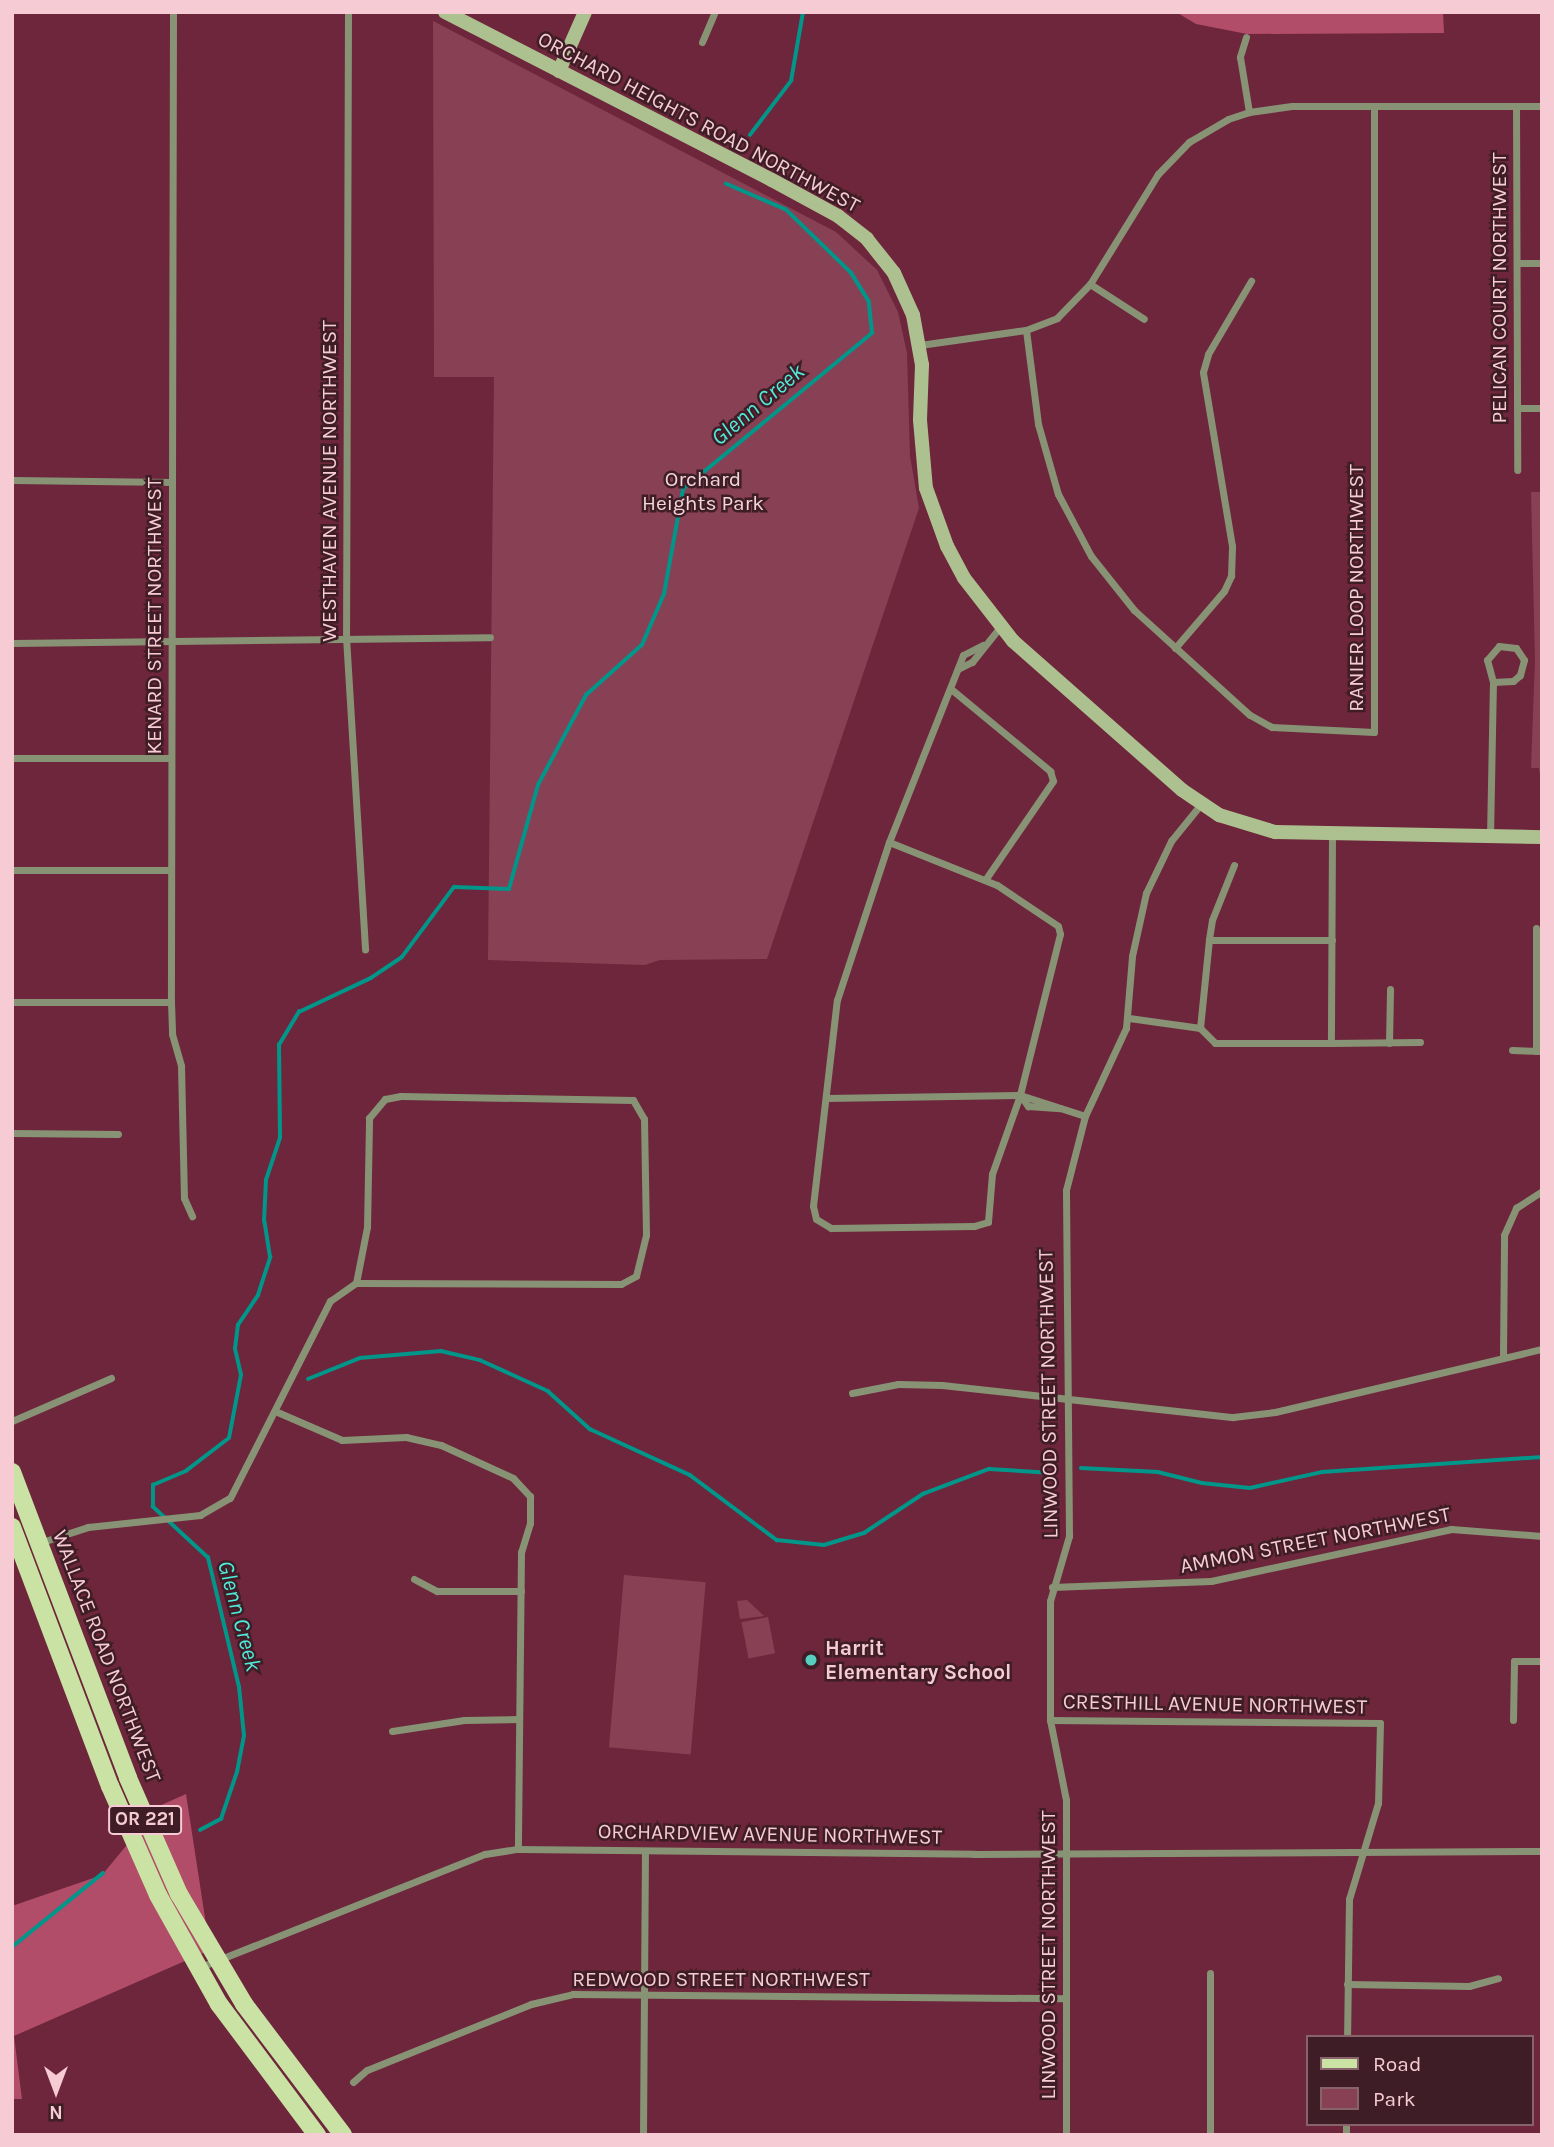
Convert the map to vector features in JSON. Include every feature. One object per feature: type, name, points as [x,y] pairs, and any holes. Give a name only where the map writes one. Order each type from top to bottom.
[{"type":"main road","name":"ORCHARD HEIGHTS ROAD NORTHWEST","points":[[445,12],[772,180],[855,229],[881,253],[899,282],[920,345],[920,442],[926,488],[947,546],[1000,626],[1201,804],[1256,829],[1332,835],[1542,837]]},
{"type":"main road","points":[[559,71],[585,12]]},
{"type":"main road","name":"WALLACE ROAD NORTHWEST","points":[[12,1472],[152,1837],[214,1959],[276,2052],[343,2135]]},
{"type":"main road","name":"WALLACE ROAD NORTHWEST","points":[[12,1527],[17,1551],[134,1844],[198,1969],[249,2048],[317,2135]]},
{"type":"street","name":"KENARD STREET NORTHWEST","points":[[173,12],[171,1002],[172,1034],[181,1066],[184,1198],[192,1216]]},
{"type":"street","name":"WESTHAVEN AVENUE NORTHWEST","points":[[348,12],[346,637],[365,949]]},
{"type":"street","points":[[702,42],[715,12]]},
{"type":"street","points":[[1246,37],[1240,57],[1249,112]]},
{"type":"street","points":[[920,345],[1026,330],[1057,318],[1090,284],[1173,157],[1213,127],[1249,112],[1374,106],[1542,106]]},
{"type":"street","name":"RANIER LOOP NORTHWEST","points":[[1026,330],[1038,424],[1058,494],[1108,578],[1175,648],[1250,715],[1272,727],[1374,732],[1374,106]]},
{"type":"street","name":"PELICAN COURT NORTHWEST","points":[[1516,106],[1517,470]]},
{"type":"street","points":[[1517,263],[1542,263]]},
{"type":"street","points":[[1175,648],[1224,591],[1231,576],[1232,546],[1203,372],[1208,354],[1251,281]]},
{"type":"street","points":[[1090,284],[1144,319]]},
{"type":"street","points":[[1517,408],[1542,408]]},
{"type":"street","points":[[12,480],[172,482]]},
{"type":"street","points":[[889,842],[985,880],[1024,901],[1058,926],[1060,934],[1020,1095],[992,1174],[988,1222],[974,1226],[831,1228],[821,1224],[813,1206],[837,1000],[889,842],[957,669],[972,662],[1000,626]]},
{"type":"street","points":[[12,643],[490,637]]},
{"type":"street","points":[[1490,837],[1493,682],[1487,669],[1491,650],[1508,645],[1516,648],[1524,660],[1520,674],[1513,681],[1493,682]]},
{"type":"street","points":[[951,689],[1050,771],[1053,781],[985,880]]},
{"type":"street","points":[[12,758],[171,758]]},
{"type":"street","name":"LINWOOD STREET NORTHWEST","points":[[1066,2135],[1066,1800],[1049,1720],[1052,1587],[1069,1536],[1069,1399],[1064,1227],[1070,1168],[1085,1116],[1129,1018],[1130,971],[1140,908],[1171,841],[1201,804]]},
{"type":"street","points":[[1331,1043],[1332,835]]},
{"type":"street","points":[[1200,1028],[1209,940],[1234,865]]},
{"type":"street","points":[[12,870],[171,870]]},
{"type":"street","points":[[1512,1050],[1539,1051],[1536,928]]},
{"type":"street","points":[[1209,940],[1332,940]]},
{"type":"street","points":[[1389,1042],[1390,989]]},
{"type":"street","points":[[12,1002],[171,1002]]},
{"type":"street","points":[[1129,1018],[1200,1028],[1215,1043],[1420,1042]]},
{"type":"street","points":[[826,1098],[1020,1095],[1085,1116]]},
{"type":"street","points":[[17,1551],[89,1527],[184,1519],[207,1512],[230,1498],[330,1301],[356,1283],[621,1284],[636,1276],[646,1235],[642,1109],[633,1100],[608,1097],[385,1099],[369,1118],[367,1227],[356,1283]]},
{"type":"street","points":[[12,1133],[118,1134]]},
{"type":"street","points":[[1503,1358],[1504,1235],[1516,1208],[1542,1191]]},
{"type":"street","points":[[852,1393],[898,1384],[942,1385],[1233,1417],[1275,1412],[1542,1349]]},
{"type":"street","points":[[12,1421],[111,1378]]},
{"type":"street","points":[[275,1411],[342,1440],[424,1439],[513,1478],[526,1489],[532,1507],[521,1552],[518,1849]]},
{"type":"street","name":"AMMON STREET NORTHWEST","points":[[1052,1587],[1191,1584],[1451,1529],[1542,1536]]},
{"type":"street","points":[[414,1579],[438,1591],[521,1591]]},
{"type":"street","points":[[1513,1720],[1514,1661],[1542,1661]]},
{"type":"street","points":[[392,1731],[464,1720],[519,1719]]},
{"type":"street","name":"CRESTHILL AVENUE NORTHWEST","points":[[1049,1720],[1380,1723],[1378,1803],[1364,1854]]},
{"type":"street","name":"ORCHARDVIEW AVENUE NORTHWEST","points":[[198,1969],[214,1959],[485,1854],[518,1849],[1364,1854],[1542,1851]]},
{"type":"street","points":[[643,2135],[645,1851]]},
{"type":"street","points":[[1347,2035],[1349,1899],[1364,1854]]},
{"type":"street","points":[[1210,1972],[1210,2135]]},
{"type":"street","points":[[1347,1984],[1469,1986],[1498,1978]]},
{"type":"street","name":"REDWOOD STREET NORTHWEST","points":[[353,2082],[367,2070],[549,1998],[1066,1998]]},
{"type":"green space","name":"Orchard Heights Park","points":[[433,21],[836,232],[877,270],[898,312],[907,353],[910,456],[919,508],[767,959],[660,960],[645,965],[488,960],[494,377],[434,377]]},
{"type":"green space","points":[[1531,492],[1542,492],[1542,789],[1539,768],[1531,768],[1535,660]]},
{"type":"green space","points":[[624,1575],[706,1582],[691,1754],[609,1747]]},
{"type":"green space","points":[[747,1600],[764,1616],[740,1619],[737,1601]]},
{"type":"green space","points":[[768,1617],[775,1653],[749,1658],[741,1622]]},
{"type":"shaded area","points":[[1176,12],[1443,12],[1444,33],[1247,34],[1196,24]]},
{"type":"shaded area","points":[[186,1794],[210,1950],[14,2036],[22,2099],[12,2099],[12,1906],[102,1875],[159,1806]]},
{"type":"waterway","name":"Glenn Creek","points":[[750,135],[791,81],[803,12]]},
{"type":"waterway","name":"Glenn Creek","points":[[200,1830],[221,1819],[237,1772],[244,1736],[239,1687],[208,1558],[153,1507],[153,1485],[186,1471],[229,1438],[241,1375],[235,1349],[238,1325],[258,1295],[270,1257],[264,1221],[266,1180],[280,1138],[279,1045],[299,1012],[371,978],[402,957],[454,887],[509,889],[538,785],[586,695],[642,645],[664,594],[683,489],[872,333],[869,302],[851,273],[786,210],[726,184]]},
{"type":"waterway","points":[[308,1379],[360,1358],[441,1351],[480,1360],[548,1391],[590,1429],[690,1475],[777,1540],[824,1545],[864,1533],[923,1494],[989,1469],[1053,1473]]},
{"type":"waterway","points":[[1081,1468],[1158,1472],[1202,1483],[1250,1488],[1322,1472],[1542,1457]]},
{"type":"waterway","name":"Glenn Creek","points":[[12,1947],[103,1873]]},
{"type":"place","name":"Harrit Elementary School","points":[[811,1660]]}]
